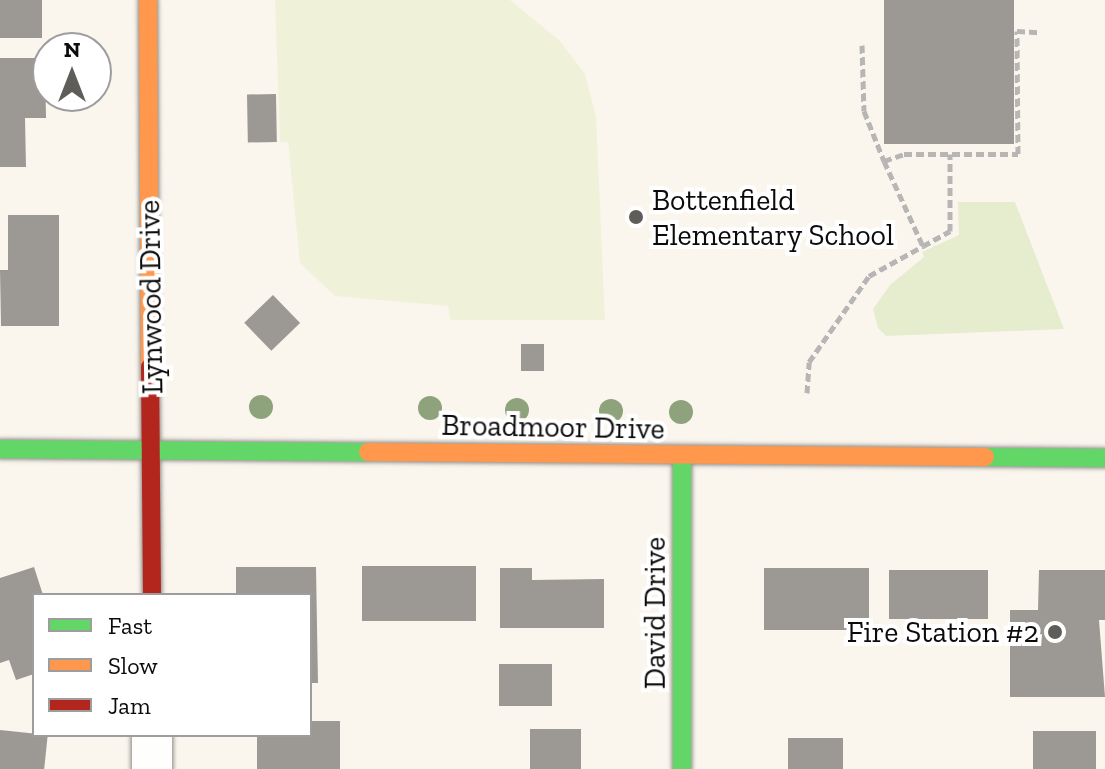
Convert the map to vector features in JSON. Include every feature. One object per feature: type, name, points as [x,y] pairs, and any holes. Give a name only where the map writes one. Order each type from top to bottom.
[{"type":"street","name":"Lynwood Drive","points":[[148,0],[152,593]]},
{"type":"street","name":"Broadmoor Drive","points":[[0,449],[1105,458]]},
{"type":"street","name":"David Drive","points":[[682,456],[682,769]]},
{"type":"street","points":[[152,737],[152,769]]},
{"type":"path","points":[[884,161],[904,154],[1018,154],[1017,31],[1039,32]]},
{"type":"path","points":[[862,45],[864,111],[923,246]]},
{"type":"path","points":[[807,393],[809,362],[869,276],[950,231],[950,154]]},
{"type":"green space","points":[[275,0],[510,0],[560,41],[585,74],[596,116],[605,320],[450,320],[448,306],[335,296],[300,263],[288,142],[280,142]]},
{"type":"green space","points":[[958,202],[1015,202],[1064,329],[886,336],[878,328],[873,309],[890,285],[924,257],[922,252],[959,235]]},
{"type":"building","points":[[0,0],[42,0],[42,32],[32,32],[32,38],[0,38]]},
{"type":"building","points":[[884,0],[1014,0],[1014,144],[884,144]]},
{"type":"building","points":[[0,58],[32,58],[32,112],[46,112],[46,118],[25,118],[26,167],[0,167]]},
{"type":"building","points":[[276,94],[277,142],[248,142],[247,95]]},
{"type":"building","points":[[8,215],[59,215],[59,326],[1,326],[0,270],[8,270]]},
{"type":"building","points":[[273,295],[300,323],[271,351],[244,323]]},
{"type":"building","points":[[521,344],[544,344],[544,371],[521,371]]},
{"type":"building","points":[[362,566],[476,566],[476,621],[362,621]]},
{"type":"building","points":[[34,567],[42,593],[32,593],[32,675],[16,680],[9,660],[0,663],[0,578]]},
{"type":"building","points":[[236,567],[316,567],[318,683],[312,683],[312,593],[236,593]]},
{"type":"building","points":[[500,568],[532,568],[532,580],[604,579],[604,628],[500,628]]},
{"type":"building","points":[[764,568],[869,568],[869,630],[764,630]]},
{"type":"building","points":[[889,570],[988,570],[988,619],[889,619]]},
{"type":"building","name":"Fire Station #2","points":[[1039,570],[1105,570],[1105,620],[1099,620],[1105,697],[1010,697],[1010,610],[1038,610]]},
{"type":"building","points":[[499,664],[552,664],[552,706],[499,706]]},
{"type":"building","points":[[312,721],[340,721],[340,769],[257,769],[257,737],[312,737]]},
{"type":"building","points":[[530,729],[581,729],[581,769],[530,769]]},
{"type":"building","points":[[0,730],[48,737],[44,769],[0,769]]},
{"type":"building","points":[[1033,731],[1096,731],[1096,769],[1033,769]]},
{"type":"building","points":[[788,738],[843,738],[843,769],[788,769]]},
{"type":"traffic: fast","points":[[0,449],[368,452]]},
{"type":"traffic: fast","points":[[682,456],[682,769]]},
{"type":"traffic: fast","points":[[985,457],[1105,458]]},
{"type":"traffic: slow","points":[[148,0],[150,367]]},
{"type":"traffic: slow","points":[[368,452],[985,457]]},
{"type":"traffic: jam","points":[[150,367],[152,593]]},
{"type":"place","name":"Bottenfield Elementary School","points":[[636,217]]},
{"type":"place","name":"Fire Station #2","points":[[1055,632]]}]
